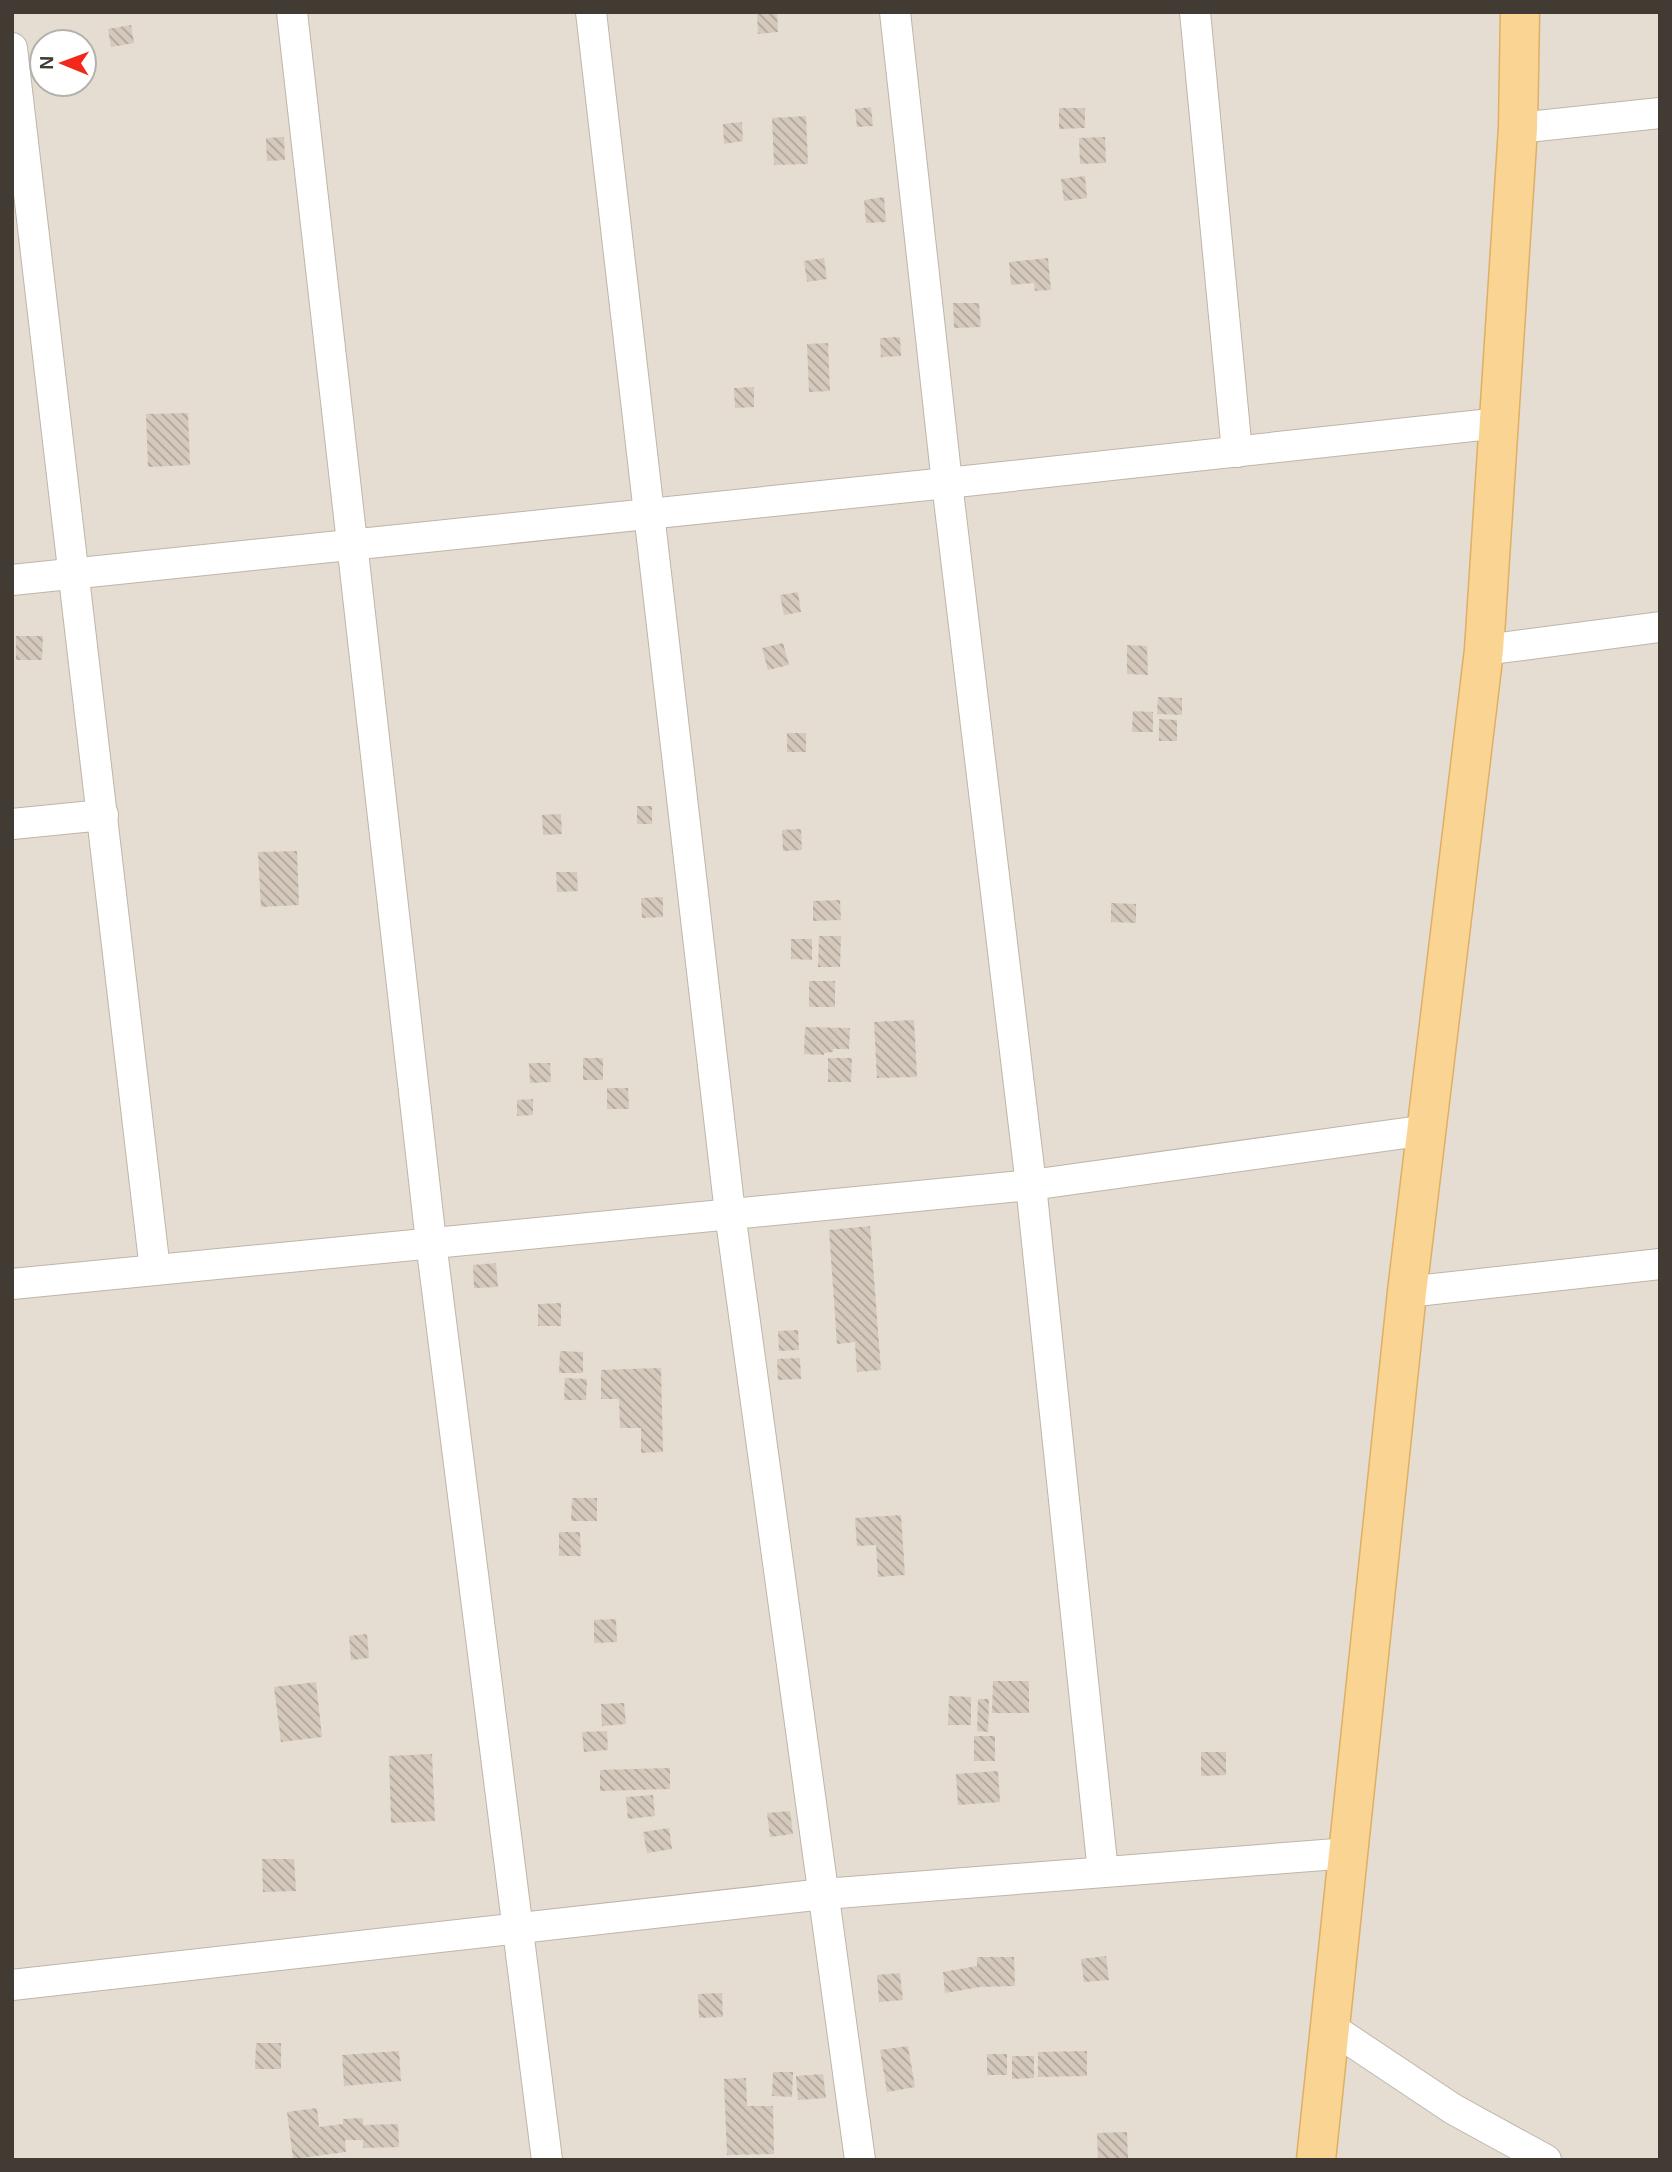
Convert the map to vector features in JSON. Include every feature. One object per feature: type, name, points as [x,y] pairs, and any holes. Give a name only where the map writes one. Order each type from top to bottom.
[{"type":"main road","points":[[1316,2160],[1407,1292],[1484,650],[1518,128],[1520,12]]},
{"type":"street","points":[[292,12],[431,1242],[547,2160]]},
{"type":"street","points":[[591,12],[730,1213],[860,2160]]},
{"type":"street","points":[[895,12],[947,483],[1031,1185],[1103,1872]]},
{"type":"street","points":[[1195,12],[1237,452]]},
{"type":"street","points":[[12,48],[155,1269]]},
{"type":"street","points":[[1518,128],[1660,113]]},
{"type":"street","points":[[12,580],[1500,423]]},
{"type":"street","points":[[1484,650],[1660,627]]},
{"type":"street","points":[[12,824],[103,815]]},
{"type":"street","points":[[12,1284],[1031,1185],[1427,1130]]},
{"type":"street","points":[[1407,1292],[1660,1264]]},
{"type":"street","points":[[12,1985],[824,1894],[1349,1853]]},
{"type":"street","points":[[1330,2027],[1453,2109],[1546,2160]]},
{"type":"shaded area","points":[[12,12],[1660,12],[1660,2160],[12,2160]]},
{"type":"building","points":[[757,12],[777,12],[778,32],[758,34]]},
{"type":"building","points":[[131,25],[134,43],[111,47],[108,29]]},
{"type":"building","points":[[871,107],[873,126],[857,127],[855,109]]},
{"type":"building","points":[[1059,108],[1085,108],[1085,128],[1059,129]]},
{"type":"building","points":[[806,116],[808,164],[774,165],[772,118]]},
{"type":"building","points":[[742,122],[743,141],[724,144],[723,124]]},
{"type":"building","points":[[284,137],[285,160],[267,161],[266,138]]},
{"type":"building","points":[[1105,137],[1106,163],[1080,164],[1079,138]]},
{"type":"building","points":[[1085,176],[1087,198],[1064,201],[1061,179]]},
{"type":"building","points":[[884,197],[886,222],[866,223],[864,200]]},
{"type":"building","points":[[824,258],[827,279],[807,282],[804,261]]},
{"type":"building","points":[[1048,258],[1051,290],[1035,291],[1034,283],[1011,285],[1009,262]]},
{"type":"building","points":[[953,303],[979,303],[981,327],[954,328]]},
{"type":"building","points":[[900,337],[901,356],[881,357],[880,338]]},
{"type":"building","points":[[828,343],[830,391],[809,392],[807,344]]},
{"type":"building","points":[[754,387],[754,407],[735,408],[734,388]]},
{"type":"building","points":[[188,413],[190,465],[148,467],[146,414]]},
{"type":"building","points":[[798,592],[801,612],[784,615],[780,595]]},
{"type":"building","points":[[16,636],[43,636],[42,660],[16,660]]},
{"type":"building","points":[[783,643],[789,665],[768,670],[762,648]]},
{"type":"building","points":[[1127,645],[1147,646],[1148,675],[1127,674]]},
{"type":"building","points":[[1158,697],[1182,698],[1182,715],[1157,714]]},
{"type":"building","points":[[1133,711],[1153,712],[1153,732],[1132,732]]},
{"type":"building","points":[[1159,719],[1177,720],[1177,741],[1159,741]]},
{"type":"building","points":[[787,733],[806,733],[806,752],[787,752]]},
{"type":"building","points":[[637,806],[652,806],[652,824],[637,824]]},
{"type":"building","points":[[561,814],[562,834],[543,835],[542,815]]},
{"type":"building","points":[[801,829],[802,850],[783,851],[782,830]]},
{"type":"building","points":[[297,851],[299,905],[261,907],[258,852]]},
{"type":"building","points":[[556,872],[577,872],[578,891],[557,892]]},
{"type":"building","points":[[663,897],[663,917],[642,918],[641,898]]},
{"type":"building","points":[[840,900],[841,920],[813,921],[813,901]]},
{"type":"building","points":[[1111,903],[1136,904],[1136,923],[1111,922]]},
{"type":"building","points":[[819,936],[841,936],[840,967],[818,967]]},
{"type":"building","points":[[791,939],[812,939],[812,960],[791,959]]},
{"type":"building","points":[[809,981],[835,981],[835,1007],[809,1007]]},
{"type":"building","points":[[914,1020],[917,1077],[877,1078],[874,1022]]},
{"type":"building","points":[[805,1027],[850,1028],[849,1049],[833,1049],[833,1052],[824,1055],[804,1054]]},
{"type":"building","points":[[583,1058],[603,1058],[603,1080],[583,1080]]},
{"type":"building","points":[[828,1058],[852,1058],[851,1082],[828,1082]]},
{"type":"building","points":[[529,1063],[550,1063],[551,1082],[530,1083]]},
{"type":"building","points":[[607,1088],[628,1088],[629,1109],[607,1109]]},
{"type":"building","points":[[533,1099],[533,1115],[517,1116],[517,1100]]},
{"type":"building","points":[[870,1226],[881,1370],[857,1372],[855,1342],[837,1344],[829,1230]]},
{"type":"building","points":[[496,1263],[498,1287],[474,1288],[473,1265]]},
{"type":"building","points":[[561,1303],[561,1326],[538,1326],[538,1304]]},
{"type":"building","points":[[798,1330],[799,1350],[779,1351],[778,1331]]},
{"type":"building","points":[[560,1351],[583,1352],[583,1373],[559,1373]]},
{"type":"building","points":[[800,1358],[801,1379],[778,1380],[777,1359]]},
{"type":"building","points":[[661,1368],[663,1452],[641,1453],[641,1428],[620,1428],[619,1399],[601,1399],[601,1370]]},
{"type":"building","points":[[565,1378],[587,1379],[586,1400],[564,1400]]},
{"type":"building","points":[[572,1498],[597,1498],[597,1521],[571,1521]]},
{"type":"building","points":[[901,1515],[905,1575],[878,1577],[876,1545],[857,1546],[855,1518]]},
{"type":"building","points":[[559,1532],[580,1532],[581,1556],[559,1556]]},
{"type":"building","points":[[616,1619],[617,1642],[594,1643],[594,1620]]},
{"type":"building","points":[[367,1634],[369,1658],[351,1660],[349,1636]]},
{"type":"building","points":[[993,1681],[1029,1681],[1029,1713],[992,1713]]},
{"type":"building","points":[[316,1682],[322,1737],[281,1742],[274,1687]]},
{"type":"building","points":[[949,1696],[971,1697],[971,1725],[948,1725]]},
{"type":"building","points":[[978,1699],[989,1699],[988,1732],[977,1731]]},
{"type":"building","points":[[624,1703],[626,1724],[602,1726],[601,1704]]},
{"type":"building","points":[[607,1731],[608,1750],[584,1752],[582,1732]]},
{"type":"building","points":[[974,1736],[995,1736],[995,1761],[974,1761]]},
{"type":"building","points":[[1201,1752],[1226,1752],[1226,1775],[1201,1776]]},
{"type":"building","points":[[432,1754],[435,1821],[391,1823],[389,1756]]},
{"type":"building","points":[[670,1768],[670,1789],[600,1791],[600,1770]]},
{"type":"building","points":[[998,1771],[1000,1802],[958,1805],[956,1774]]},
{"type":"building","points":[[653,1795],[655,1816],[628,1819],[626,1797]]},
{"type":"building","points":[[790,1811],[793,1834],[770,1837],[767,1813]]},
{"type":"building","points":[[669,1828],[672,1849],[647,1853],[643,1832]]},
{"type":"building","points":[[262,1859],[294,1859],[296,1891],[263,1892]]},
{"type":"building","points":[[1106,1956],[1109,1980],[1084,1982],[1081,1959]]},
{"type":"building","points":[[977,1957],[1014,1957],[1015,1986],[980,1987],[945,1993],[943,1972],[977,1966]]},
{"type":"building","points":[[900,1973],[903,2000],[879,2002],[877,1975]]},
{"type":"building","points":[[722,1993],[723,2017],[699,2018],[698,1994]]},
{"type":"building","points":[[256,2043],[281,2043],[281,2069],[255,2069]]},
{"type":"building","points":[[908,2046],[915,2087],[887,2092],[880,2050]]},
{"type":"building","points":[[399,2051],[401,2081],[344,2086],[342,2055]]},
{"type":"building","points":[[1087,2051],[1087,2076],[1038,2077],[1038,2052]]},
{"type":"building","points":[[987,2054],[1007,2054],[1007,2075],[987,2075]]},
{"type":"building","points":[[1012,2056],[1034,2056],[1034,2078],[1012,2079]]},
{"type":"building","points":[[773,2072],[793,2072],[792,2097],[772,2096]]},
{"type":"building","points":[[823,2074],[826,2098],[798,2100],[796,2076]]},
{"type":"building","points":[[746,2078],[747,2106],[773,2106],[774,2154],[727,2155],[724,2079]]},
{"type":"building","points":[[317,2108],[319,2127],[343,2124],[343,2119],[363,2118],[363,2125],[398,2124],[399,2147],[363,2148],[363,2140],[345,2140],[346,2152],[293,2159],[287,2112]]},
{"type":"building","points":[[1127,2132],[1128,2160],[1098,2160],[1097,2133]]}]
